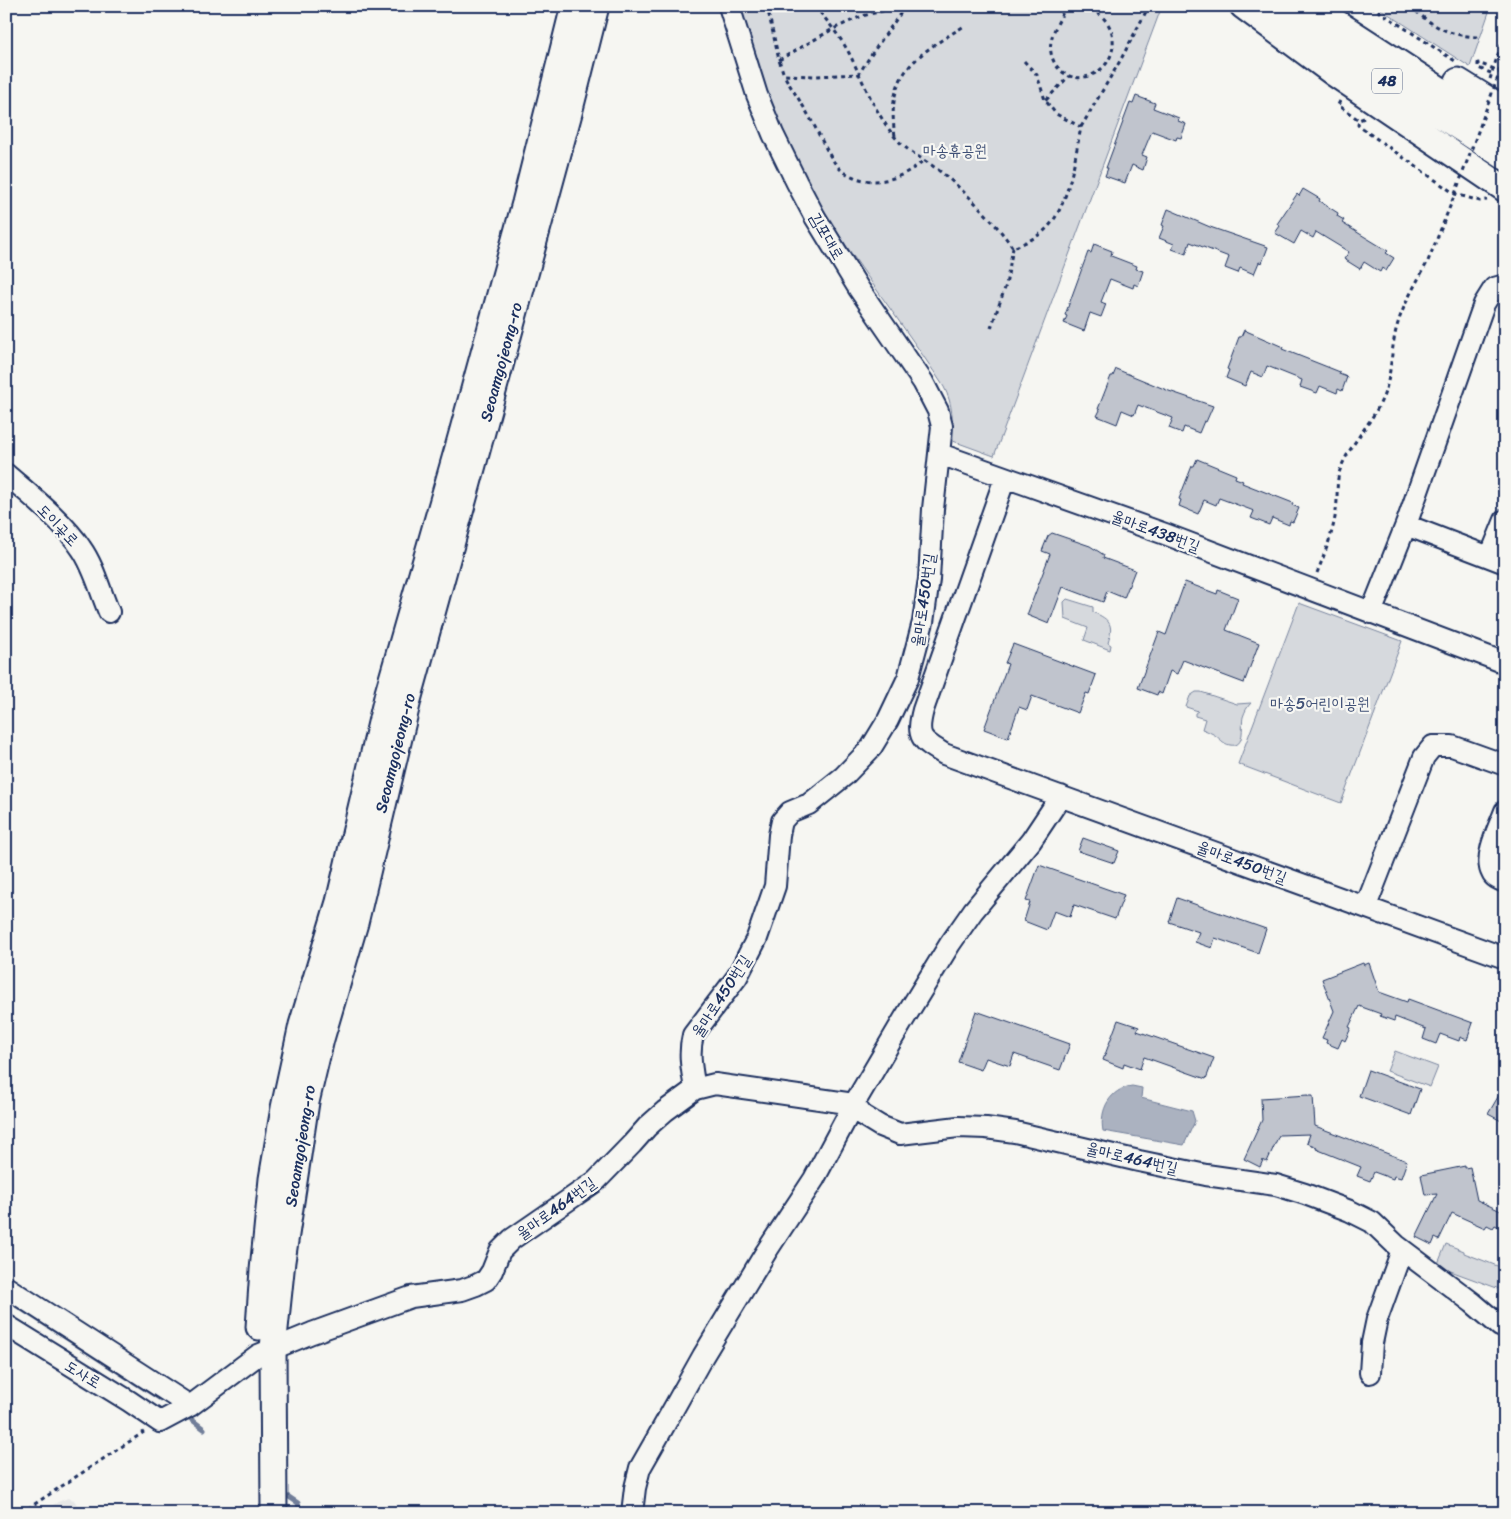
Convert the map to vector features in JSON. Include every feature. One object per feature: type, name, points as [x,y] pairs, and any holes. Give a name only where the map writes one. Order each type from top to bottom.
[{"type":"main road","name":"Seoamgojeong-ro","points":[[274,1513],[263,1270],[272,1179],[284,1108],[302,1025],[339,902],[388,693],[461,438],[525,203],[574,6]]},
{"type":"main road","name":"Seoamgojeong-ro","points":[[258,1513],[266,1351],[282,1261],[306,1102],[321,1039],[354,923],[408,700],[466,494],[596,6]]},
{"type":"main road","name":"48","points":[[1311,6],[1505,132]]},
{"type":"main road","points":[[1342,6],[1505,110]]},
{"type":"main road","name":"48","points":[[1249,7],[1354,60],[1505,157]]},
{"type":"main road","points":[[1249,7],[1335,74],[1494,192]]},
{"type":"street","name":"김포대로","points":[[729,6],[757,95],[773,134],[797,183],[843,264],[923,382],[935,405],[942,426],[940,454]]},
{"type":"street","points":[[1371,613],[1406,524],[1484,304],[1494,288],[1505,286]]},
{"type":"street","name":"율마로438번길","points":[[940,454],[1165,534],[1505,663]]},
{"type":"street","name":"율마로450번길","points":[[695,1088],[690,1063],[690,1046],[693,1035],[737,977],[758,938],[775,886],[782,821],[790,812],[808,804],[844,776],[871,748],[888,720],[908,678],[924,614],[929,579],[933,509],[940,454]]},
{"type":"street","name":"도이곶로","points":[[6,474],[63,526],[81,547],[91,566],[109,612]]},
{"type":"street","name":"율마로450번길","points":[[1005,478],[922,710],[918,728],[925,743],[944,754],[1505,958]]},
{"type":"street","points":[[1406,524],[1498,560],[1505,520]]},
{"type":"street","points":[[1366,906],[1424,757],[1433,746],[1452,746],[1505,765]]},
{"type":"street","points":[[632,1513],[640,1468],[712,1340],[814,1178],[854,1104],[950,944],[973,911],[1031,841],[1061,796]]},
{"type":"street","points":[[1505,811],[1488,864],[1492,876],[1505,882]]},
{"type":"street","points":[[695,1088],[715,1084],[854,1104]]},
{"type":"street","name":"율마로464번길","points":[[266,1351],[411,1297],[462,1290],[476,1286],[486,1280],[492,1272],[500,1251],[512,1239],[596,1181],[647,1127],[695,1088]]},
{"type":"street","name":"율마로464번길","points":[[854,1104],[862,1115],[880,1126],[900,1134],[958,1128],[986,1128],[1015,1132],[1139,1161],[1276,1185],[1305,1194],[1350,1211],[1372,1222],[1402,1250],[1505,1328]]},
{"type":"street","points":[[1370,1373],[1372,1343],[1377,1319],[1402,1250]]},
{"type":"street","points":[[6,1287],[190,1406]]},
{"type":"street","name":"도사로","points":[[6,1326],[160,1422]]},
{"type":"street","points":[[160,1422],[190,1406],[266,1351]]},
{"type":"path","points":[[767,6],[784,75],[839,168],[849,175],[862,179],[876,181],[891,180],[908,172],[924,160]]},
{"type":"path","points":[[815,6],[848,51],[883,120],[895,137],[906,148],[947,177],[1005,236],[1013,248],[1006,285],[991,328]]},
{"type":"path","points":[[779,60],[833,29],[862,16],[904,6]]},
{"type":"path","points":[[859,74],[874,50],[890,30],[904,6]]},
{"type":"path","points":[[1066,6],[1051,39],[1050,50],[1052,60],[1058,70],[1069,76],[1080,77],[1090,76],[1099,71],[1111,56],[1113,46],[1112,35],[1107,23],[1088,6]]},
{"type":"path","points":[[1013,248],[1035,238],[1047,228],[1056,215],[1072,177],[1081,127],[1116,68],[1149,6]]},
{"type":"path","points":[[1371,6],[1462,65]]},
{"type":"path","points":[[1410,6],[1426,20],[1446,32],[1480,37]]},
{"type":"path","points":[[895,137],[892,116],[893,100],[899,82],[907,68],[923,53],[966,25]]},
{"type":"path","points":[[1489,82],[1505,33]]},
{"type":"path","points":[[1317,573],[1334,519],[1340,473],[1346,459],[1382,400],[1389,377],[1391,354],[1398,323],[1428,261],[1505,58]]},
{"type":"path","points":[[1023,60],[1037,75],[1045,100],[1056,114],[1081,127]]},
{"type":"path","points":[[1491,73],[1478,68],[1478,63],[1505,74]]},
{"type":"path","points":[[784,75],[859,74]]},
{"type":"path","points":[[1045,100],[1069,76]]},
{"type":"path","points":[[1482,78],[1497,87]]},
{"type":"path","points":[[1366,119],[1360,119],[1358,125],[1455,194],[1483,202],[1494,192]]},
{"type":"path","points":[[21,1513],[160,1422]]},
{"type":"shaded area","points":[[1132,1086],[1142,1088],[1141,1098],[1192,1111],[1195,1121],[1184,1145],[1103,1131],[1103,1116],[1108,1102],[1118,1091]]},
{"type":"shaded area","points":[[68,1498],[74,1500],[82,1513],[40,1513],[58,1502]]},
{"type":"green space","name":"마송휴공원","points":[[739,6],[1162,6],[994,456],[953,441],[951,407],[944,387],[840,237],[803,175],[786,142],[766,92]]},
{"type":"green space","points":[[1376,6],[1474,6],[1489,12],[1470,67]]},
{"type":"green space","points":[[1067,599],[1093,607],[1093,612],[1107,620],[1111,631],[1108,643],[1111,645],[1110,650],[1084,640],[1088,628],[1065,619],[1064,602]]},
{"type":"green space","name":"마송5어린이공원","points":[[1299,603],[1402,641],[1341,803],[1238,764]]},
{"type":"green space","points":[[1196,692],[1237,704],[1251,703],[1243,717],[1242,736],[1238,743],[1230,745],[1202,729],[1205,719],[1195,716],[1195,713],[1198,711],[1186,707],[1190,696]]},
{"type":"green space","points":[[1395,1051],[1438,1067],[1430,1087],[1387,1071]]},
{"type":"green space","points":[[1446,1244],[1505,1269],[1505,1291],[1437,1266]]},
{"type":"building","points":[[1136,96],[1155,103],[1153,108],[1179,118],[1178,121],[1186,124],[1181,138],[1177,137],[1176,140],[1152,131],[1142,155],[1147,157],[1143,170],[1132,165],[1125,183],[1105,176],[1108,168],[1106,168],[1130,103],[1133,104]]},
{"type":"building","points":[[1303,189],[1338,213],[1337,216],[1344,220],[1342,223],[1388,251],[1386,253],[1394,258],[1386,271],[1382,268],[1380,272],[1364,262],[1360,269],[1344,259],[1349,252],[1316,232],[1313,238],[1301,231],[1294,244],[1275,233],[1280,226],[1277,224],[1297,194],[1299,196]]},
{"type":"building","points":[[1168,209],[1210,227],[1268,247],[1262,263],[1259,262],[1254,274],[1240,268],[1238,273],[1225,268],[1229,257],[1190,242],[1186,254],[1172,249],[1174,244],[1159,238]]},
{"type":"building","points":[[1094,244],[1112,251],[1111,256],[1137,266],[1136,269],[1143,271],[1138,286],[1134,284],[1133,288],[1110,279],[1101,302],[1106,304],[1101,317],[1090,313],[1084,331],[1064,323],[1067,316],[1065,315],[1088,252],[1091,253]]},
{"type":"building","points":[[1244,330],[1283,347],[1282,349],[1340,372],[1339,374],[1347,377],[1342,391],[1338,389],[1337,393],[1320,386],[1317,393],[1300,387],[1302,380],[1267,366],[1263,377],[1251,372],[1245,386],[1226,378],[1229,370],[1227,369],[1239,337],[1241,337]]},
{"type":"building","points":[[1116,369],[1169,391],[1213,406],[1199,433],[1184,427],[1182,433],[1169,428],[1173,418],[1138,405],[1134,415],[1122,410],[1117,424],[1097,416],[1111,376],[1113,376]]},
{"type":"building","points":[[1197,459],[1236,475],[1235,478],[1243,481],[1242,483],[1293,503],[1292,505],[1299,508],[1293,522],[1290,521],[1289,525],[1272,518],[1269,525],[1251,518],[1254,511],[1219,498],[1216,505],[1204,500],[1198,514],[1179,506],[1181,500],[1179,499],[1192,466],[1194,466]]},
{"type":"building","points":[[1052,533],[1090,546],[1104,555],[1103,558],[1135,570],[1124,598],[1107,591],[1103,602],[1063,587],[1049,624],[1027,615],[1050,554],[1042,551],[1048,536]]},
{"type":"building","points":[[1185,582],[1217,594],[1218,590],[1238,598],[1226,630],[1259,643],[1244,683],[1183,660],[1177,674],[1170,671],[1162,694],[1158,692],[1157,695],[1138,688],[1159,632],[1166,635]]},
{"type":"building","points":[[1013,644],[1096,675],[1089,694],[1086,693],[1078,713],[1032,696],[1027,710],[1019,707],[1008,738],[984,729],[1008,664],[1005,663]]},
{"type":"building","points":[[1083,838],[1119,851],[1114,863],[1078,851]]},
{"type":"building","points":[[1039,865],[1124,895],[1115,919],[1074,905],[1070,917],[1054,911],[1047,930],[1024,921],[1030,902],[1026,901]]},
{"type":"building","points":[[1177,898],[1266,929],[1258,953],[1215,938],[1212,948],[1195,942],[1199,932],[1169,922]]},
{"type":"building","points":[[1363,963],[1364,965],[1369,963],[1379,992],[1407,1002],[1408,999],[1473,1023],[1467,1040],[1460,1037],[1459,1041],[1440,1034],[1436,1044],[1423,1039],[1426,1029],[1395,1017],[1394,1021],[1359,1006],[1345,1041],[1342,1039],[1338,1048],[1326,1043],[1327,1040],[1322,1038],[1334,1011],[1322,979]]},
{"type":"building","points":[[976,1011],[1070,1044],[1060,1070],[1014,1054],[1010,1066],[986,1058],[981,1070],[958,1062]]},
{"type":"building","points":[[1118,1020],[1139,1027],[1137,1031],[1214,1058],[1206,1079],[1144,1057],[1140,1069],[1124,1063],[1123,1068],[1103,1060]]},
{"type":"building","points":[[1368,1070],[1420,1089],[1411,1115],[1359,1096]]},
{"type":"building","points":[[1505,1085],[1505,1123],[1488,1114]]},
{"type":"building","points":[[1313,1096],[1315,1126],[1407,1161],[1401,1178],[1394,1176],[1393,1179],[1374,1172],[1370,1181],[1357,1176],[1361,1167],[1316,1149],[1317,1147],[1307,1143],[1310,1134],[1279,1135],[1267,1162],[1263,1160],[1260,1167],[1244,1159],[1262,1120],[1261,1098]]},
{"type":"building","points":[[1465,1166],[1465,1168],[1470,1167],[1477,1200],[1505,1213],[1505,1230],[1495,1225],[1493,1228],[1487,1225],[1485,1228],[1452,1213],[1439,1240],[1435,1238],[1432,1245],[1416,1237],[1437,1194],[1425,1195],[1421,1175]]},
{"type":"waterway","points":[[17,1306],[159,1398]]},
{"type":"waterway","points":[[187,1416],[204,1429]]},
{"type":"waterway","points":[[289,1497],[298,1503],[300,1513]]}]
